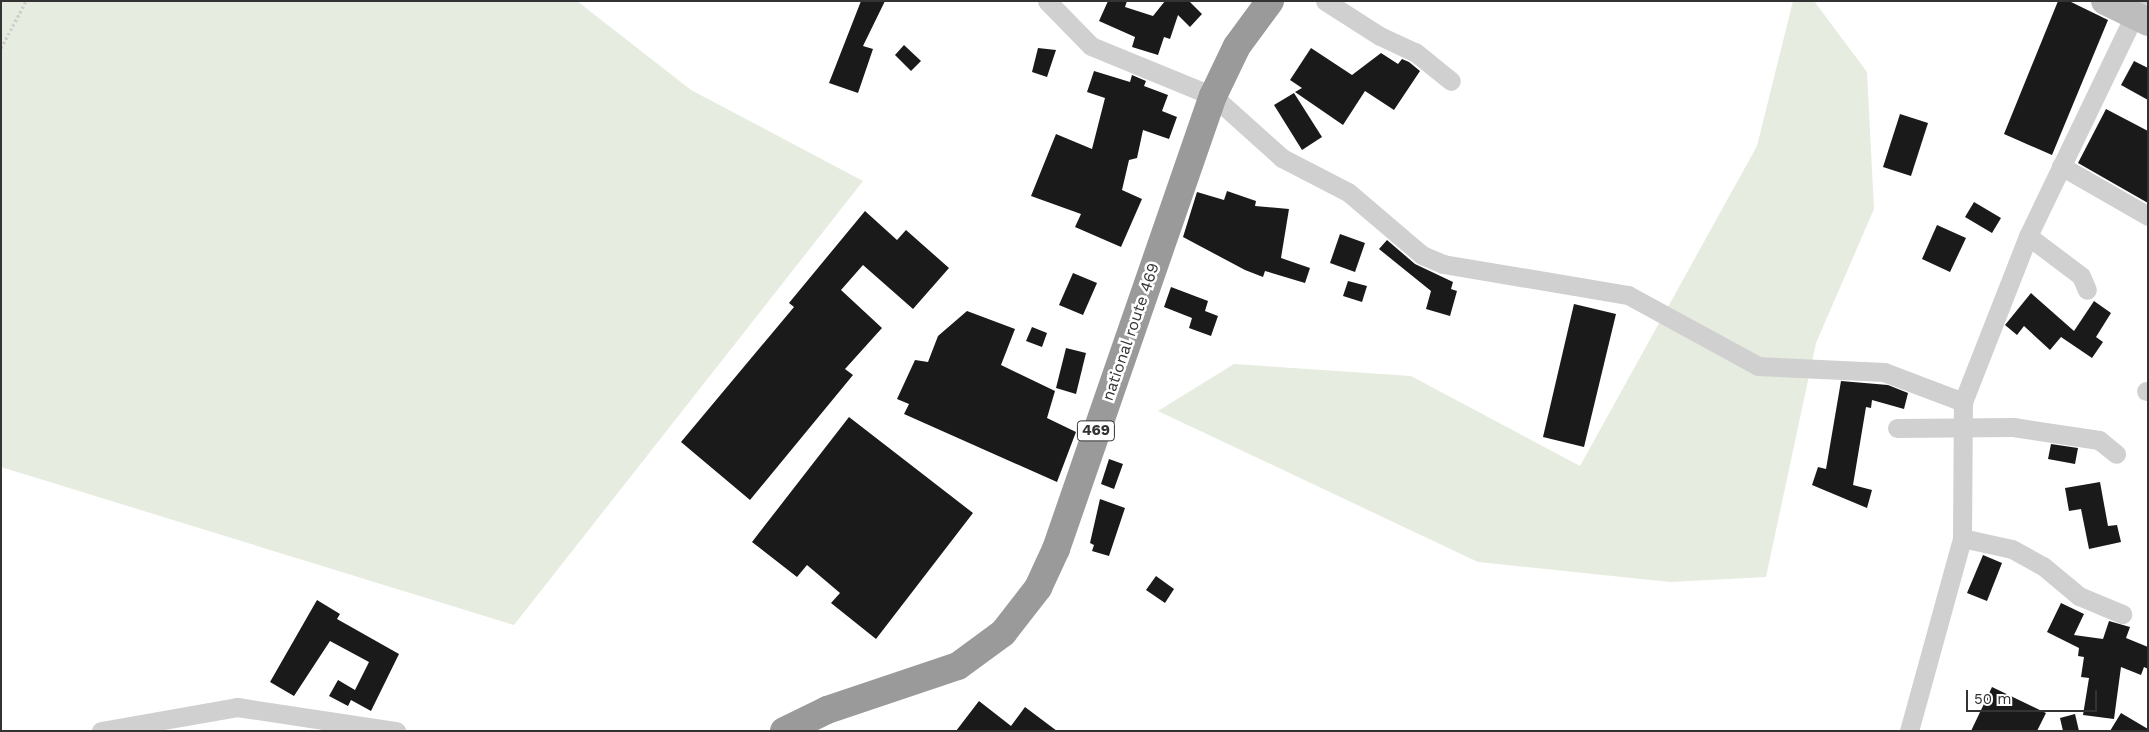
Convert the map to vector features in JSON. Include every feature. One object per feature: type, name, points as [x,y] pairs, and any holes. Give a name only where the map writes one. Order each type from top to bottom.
[{"type":"highway","name":"national route 469","points":[[784,731],[827,710],[958,666],[1003,633],[1038,588],[1213,96],[1259,5]]},
{"type":"street","points":[[1047,1],[1091,46],[1213,96],[1282,158],[1348,192],[1422,255],[1443,264],[1628,295],[1758,366],[1884,372],[1962,402]]},
{"type":"street","points":[[1325,1],[1380,36],[1415,52],[1451,81]]},
{"type":"street","points":[[1909,731],[1962,538],[1962,402],[2028,236],[2141,13],[2105,1]]},
{"type":"street","points":[[2062,166],[2148,216]]},
{"type":"street","points":[[2028,236],[2081,276],[2087,290]]},
{"type":"street","points":[[1897,428],[1962,429],[2012,427],[2099,440],[2116,454]]},
{"type":"street","points":[[1962,538],[2012,549],[2043,566],[2079,596],[2122,614]]},
{"type":"street","points":[[101,731],[159,726],[238,707],[396,731]]},
{"type":"path","points":[[1,48],[26,1]]},
{"type":"shaded area","points":[[1,1],[577,1],[691,90],[863,181],[514,625],[1,467]]},
{"type":"shaded area","points":[[1793,1],[1814,1],[1867,72],[1874,209],[1816,343],[1766,577],[1670,582],[1478,562],[1158,411],[1234,364],[1411,376],[1580,466],[1757,146]]},
{"type":"building","points":[[861,1],[885,1],[863,46],[873,49],[858,93],[829,83]]},
{"type":"building","points":[[1108,1],[1127,1],[1125,7],[1153,16],[1165,1],[1189,1],[1202,14],[1190,27],[1178,15],[1170,39],[1164,37],[1158,55],[1132,47],[1135,37],[1099,21]]},
{"type":"building","points":[[2058,1],[2069,1],[2108,20],[2052,155],[2004,134]]},
{"type":"building","points":[[904,45],[921,61],[911,71],[895,55]]},
{"type":"building","points":[[1038,48],[1056,50],[1047,77],[1032,72]]},
{"type":"building","points":[[1311,48],[1352,75],[1381,53],[1398,64],[1402,59],[1409,62],[1420,71],[1394,110],[1365,91],[1343,125],[1295,92],[1302,88],[1290,80]]},
{"type":"building","points":[[2134,61],[2148,68],[2148,100],[2121,85]]},
{"type":"building","points":[[1094,71],[1130,82],[1132,75],[1146,81],[1144,86],[1168,95],[1162,111],[1177,117],[1169,139],[1143,130],[1137,158],[1129,160],[1122,190],[1142,199],[1121,247],[1075,227],[1081,214],[1031,196],[1056,134],[1092,149],[1105,98],[1087,92]]},
{"type":"building","points":[[1294,93],[1322,137],[1302,150],[1274,105]]},
{"type":"building","points":[[2106,109],[2148,131],[2148,203],[2078,163]]},
{"type":"building","points":[[1900,114],[1928,123],[1911,176],[1883,167]]},
{"type":"building","points":[[1227,191],[1256,201],[1255,206],[1289,209],[1281,258],[1310,268],[1305,283],[1265,271],[1263,277],[1245,270],[1183,237],[1197,192],[1224,200]]},
{"type":"building","points":[[1974,202],[2001,218],[1992,233],[1965,217]]},
{"type":"building","points":[[865,211],[897,240],[906,230],[949,268],[913,309],[863,265],[841,290],[882,328],[845,369],[853,375],[750,500],[681,442],[794,307],[789,303]]},
{"type":"building","points":[[1937,225],[1966,238],[1950,272],[1922,259]]},
{"type":"building","points":[[1340,234],[1365,243],[1355,272],[1330,263]]},
{"type":"building","points":[[1387,240],[1415,264],[1453,282],[1451,289],[1457,291],[1450,316],[1426,309],[1431,291],[1379,249]]},
{"type":"building","points":[[1073,273],[1097,283],[1083,315],[1059,305]]},
{"type":"building","points":[[1348,281],[1367,286],[1362,302],[1343,296]]},
{"type":"building","points":[[1171,287],[1208,301],[1205,311],[1218,316],[1211,336],[1189,328],[1192,318],[1164,307]]},
{"type":"building","points":[[2031,293],[2074,331],[2094,301],[2111,313],[2096,337],[2103,342],[2092,358],[2061,337],[2050,350],[2024,326],[2017,335],[2005,325]]},
{"type":"building","points":[[1574,304],[1616,314],[1584,447],[1543,437]]},
{"type":"building","points":[[967,311],[1015,329],[1001,365],[1055,391],[1047,418],[1076,432],[1057,482],[904,414],[909,404],[897,399],[915,360],[928,362],[938,336]]},
{"type":"building","points":[[1032,327],[1047,333],[1042,347],[1026,341]]},
{"type":"building","points":[[1066,348],[1086,353],[1076,394],[1056,388]]},
{"type":"building","points":[[1841,381],[1888,385],[1908,393],[1904,409],[1872,400],[1871,408],[1866,407],[1853,485],[1872,490],[1867,508],[1812,485],[1818,467],[1826,469]]},
{"type":"building","points":[[849,417],[973,513],[876,639],[831,603],[840,593],[807,565],[797,577],[752,542]]},
{"type":"building","points":[[2051,444],[2078,448],[2075,464],[2048,459]]},
{"type":"building","points":[[1109,459],[1123,464],[1114,489],[1101,484]]},
{"type":"building","points":[[2100,482],[2108,526],[2117,525],[2121,542],[2089,549],[2081,509],[2069,511],[2065,488]]},
{"type":"building","points":[[1100,499],[1125,508],[1109,556],[1092,551],[1094,545],[1090,543]]},
{"type":"building","points":[[1983,555],[2002,563],[1987,601],[1967,593]]},
{"type":"building","points":[[1156,576],[1174,589],[1165,603],[1146,590]]},
{"type":"building","points":[[317,600],[340,614],[337,619],[399,654],[371,711],[351,700],[348,706],[329,696],[338,680],[355,690],[369,662],[330,641],[294,696],[270,682]]},
{"type":"building","points":[[2061,603],[2084,614],[2074,635],[2103,639],[2109,621],[2130,627],[2126,638],[2148,647],[2148,669],[2144,667],[2141,675],[2121,667],[2114,719],[2083,715],[2089,678],[2081,677],[2084,657],[2078,656],[2079,648],[2047,632]]},
{"type":"building","points":[[1992,687],[2046,713],[2037,731],[1971,731]]},
{"type":"building","points":[[979,701],[1011,726],[1025,707],[1057,731],[956,731]]},
{"type":"building","points":[[2121,713],[2148,729],[2148,731],[2110,731]]},
{"type":"building","points":[[2075,714],[2079,731],[2063,731],[2060,718]]}]
